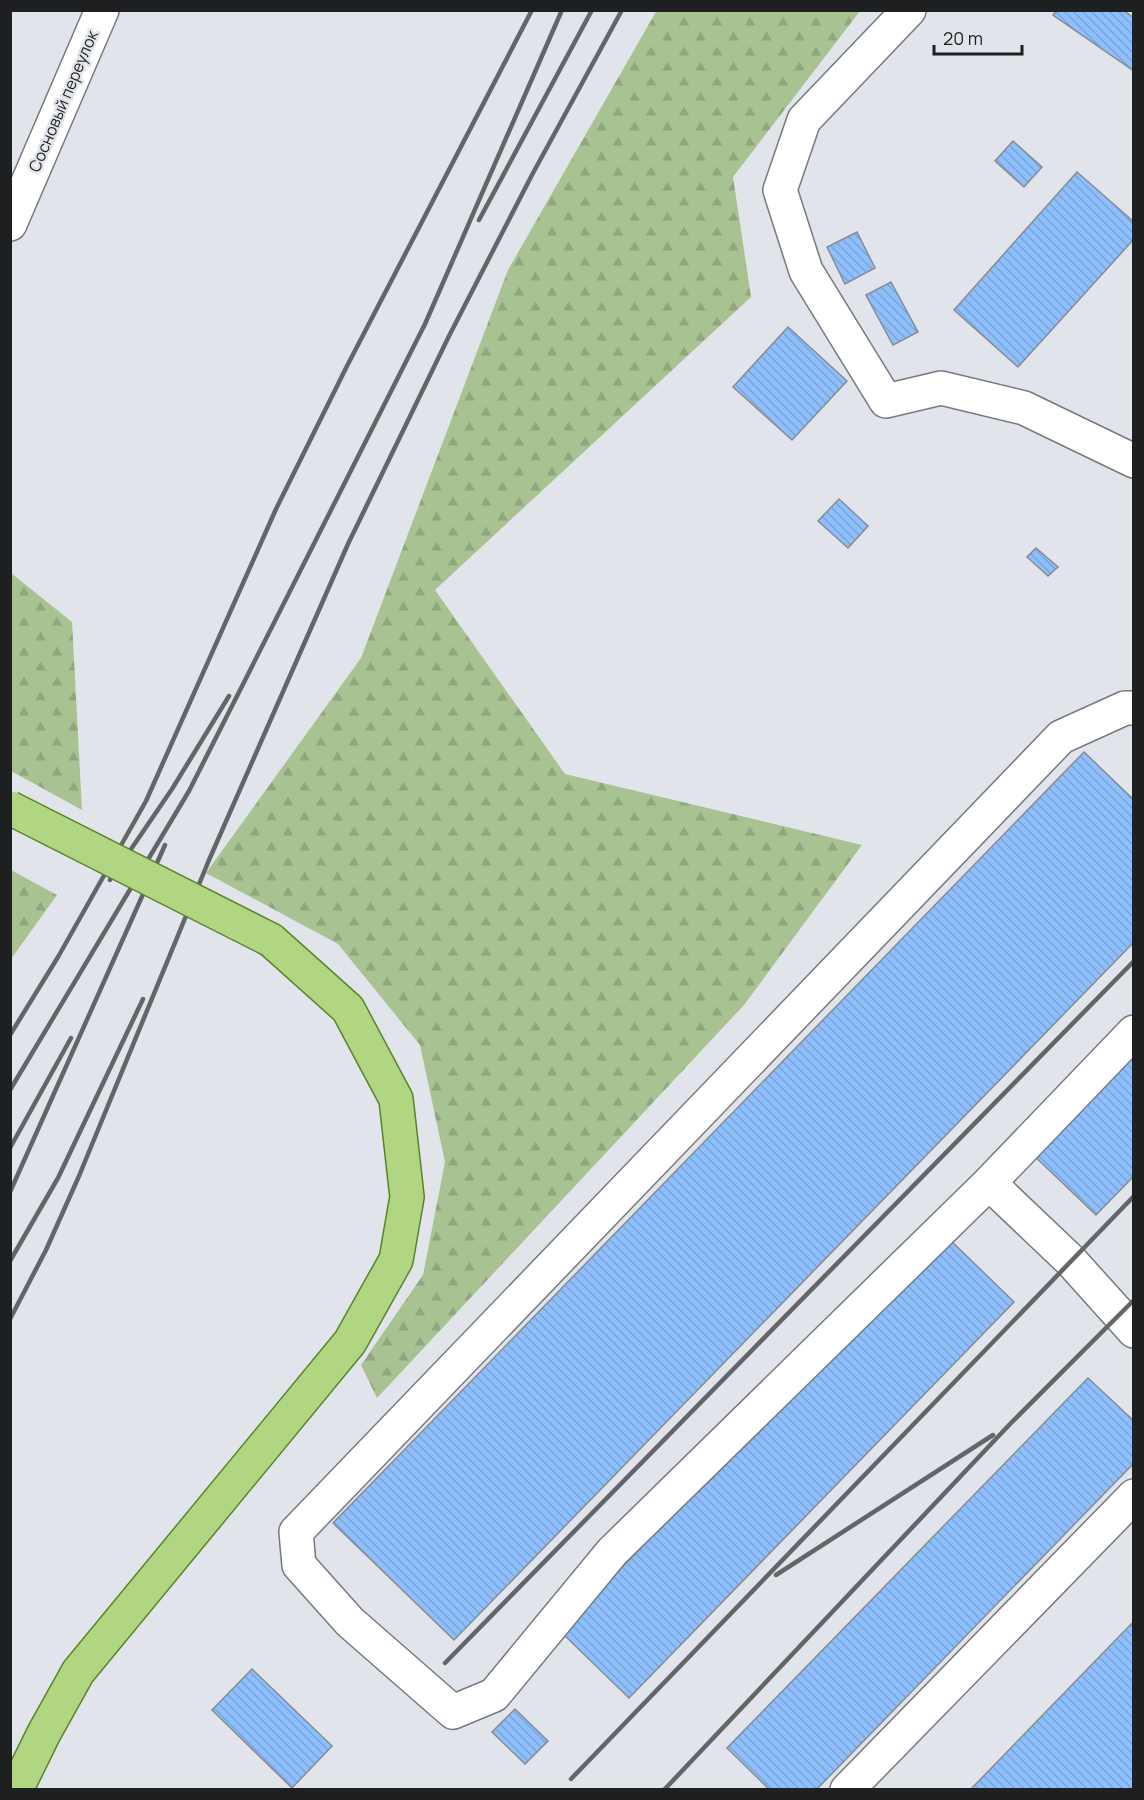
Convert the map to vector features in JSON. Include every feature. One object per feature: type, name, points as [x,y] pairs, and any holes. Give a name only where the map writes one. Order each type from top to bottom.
[{"type":"main road","points":[[10,808],[271,940],[348,1009],[396,1099],[407,1197],[396,1260],[350,1342],[78,1672],[16,1790]]},
{"type":"street","name":"Сосновый переулок","points":[[10,224],[102,10]]},
{"type":"street","points":[[909,10],[804,120],[780,190],[806,271],[886,401],[941,388],[1024,408],[1134,461]]},
{"type":"street","points":[[1134,708],[1125,708],[1061,737],[296,1532],[299,1564],[350,1622],[453,1712],[494,1695],[612,1552],[989,1183],[1134,1032]]},
{"type":"street","points":[[989,1183],[1071,1262],[1134,1330]]},
{"type":"street","points":[[847,1790],[1134,1496]]},
{"type":"green space","points":[[657,10],[860,11],[733,177],[751,297],[435,590],[565,774],[862,845],[744,1005],[377,1398],[361,1365],[423,1275],[445,1162],[420,1045],[338,944],[206,873],[361,658],[508,270]]},
{"type":"green space","points":[[11,573],[72,622],[82,810],[11,771]]},
{"type":"green space","points":[[11,870],[57,895],[11,959]]},
{"type":"building","points":[[1057,10],[1123,10],[1134,18],[1134,71],[1053,15]]},
{"type":"building","points":[[1013,141],[1042,167],[1024,187],[995,161]]},
{"type":"building","points":[[1077,172],[1134,222],[1134,239],[1018,367],[954,310]]},
{"type":"building","points":[[857,232],[875,268],[845,284],[827,247]]},
{"type":"building","points":[[891,282],[918,332],[893,345],[866,295]]},
{"type":"building","points":[[788,327],[847,381],[792,440],[733,387]]},
{"type":"building","points":[[839,499],[868,526],[848,548],[818,521]]},
{"type":"building","points":[[1036,548],[1058,567],[1048,576],[1027,557]]},
{"type":"building","points":[[1084,752],[1134,800],[1134,942],[454,1640],[333,1523]]},
{"type":"building","points":[[1134,1042],[1134,1176],[1096,1215],[1028,1150]]},
{"type":"building","points":[[945,1235],[1014,1302],[629,1698],[560,1631]]},
{"type":"building","points":[[1088,1378],[1134,1421],[1134,1463],[816,1790],[770,1790],[727,1748]]},
{"type":"building","points":[[1134,1621],[1134,1790],[970,1790]]},
{"type":"building","points":[[252,1669],[332,1746],[292,1788],[212,1710]]},
{"type":"building","points":[[515,1709],[548,1741],[525,1764],[492,1732]]},
{"type":"railway","points":[[10,1035],[58,957],[146,801],[276,509],[347,366],[532,10]]},
{"type":"railway","points":[[10,1090],[189,791],[425,324],[562,10]]},
{"type":"railway","points":[[479,220],[592,10]]},
{"type":"railway","points":[[10,1319],[46,1250],[79,1176],[209,860],[348,544],[449,336],[533,173],[622,10]]},
{"type":"railway","points":[[110,880],[172,789],[229,696]]},
{"type":"railway","points":[[10,1192],[165,845]]},
{"type":"railway","points":[[445,1663],[1134,961]]},
{"type":"railway","points":[[10,1261],[58,1178],[143,999]]},
{"type":"railway","points":[[10,1148],[71,1038]]},
{"type":"railway","points":[[571,1779],[1134,1196]]},
{"type":"railway","points":[[664,1790],[1010,1424],[1134,1300]]},
{"type":"railway","points":[[776,1575],[993,1435]]}]
